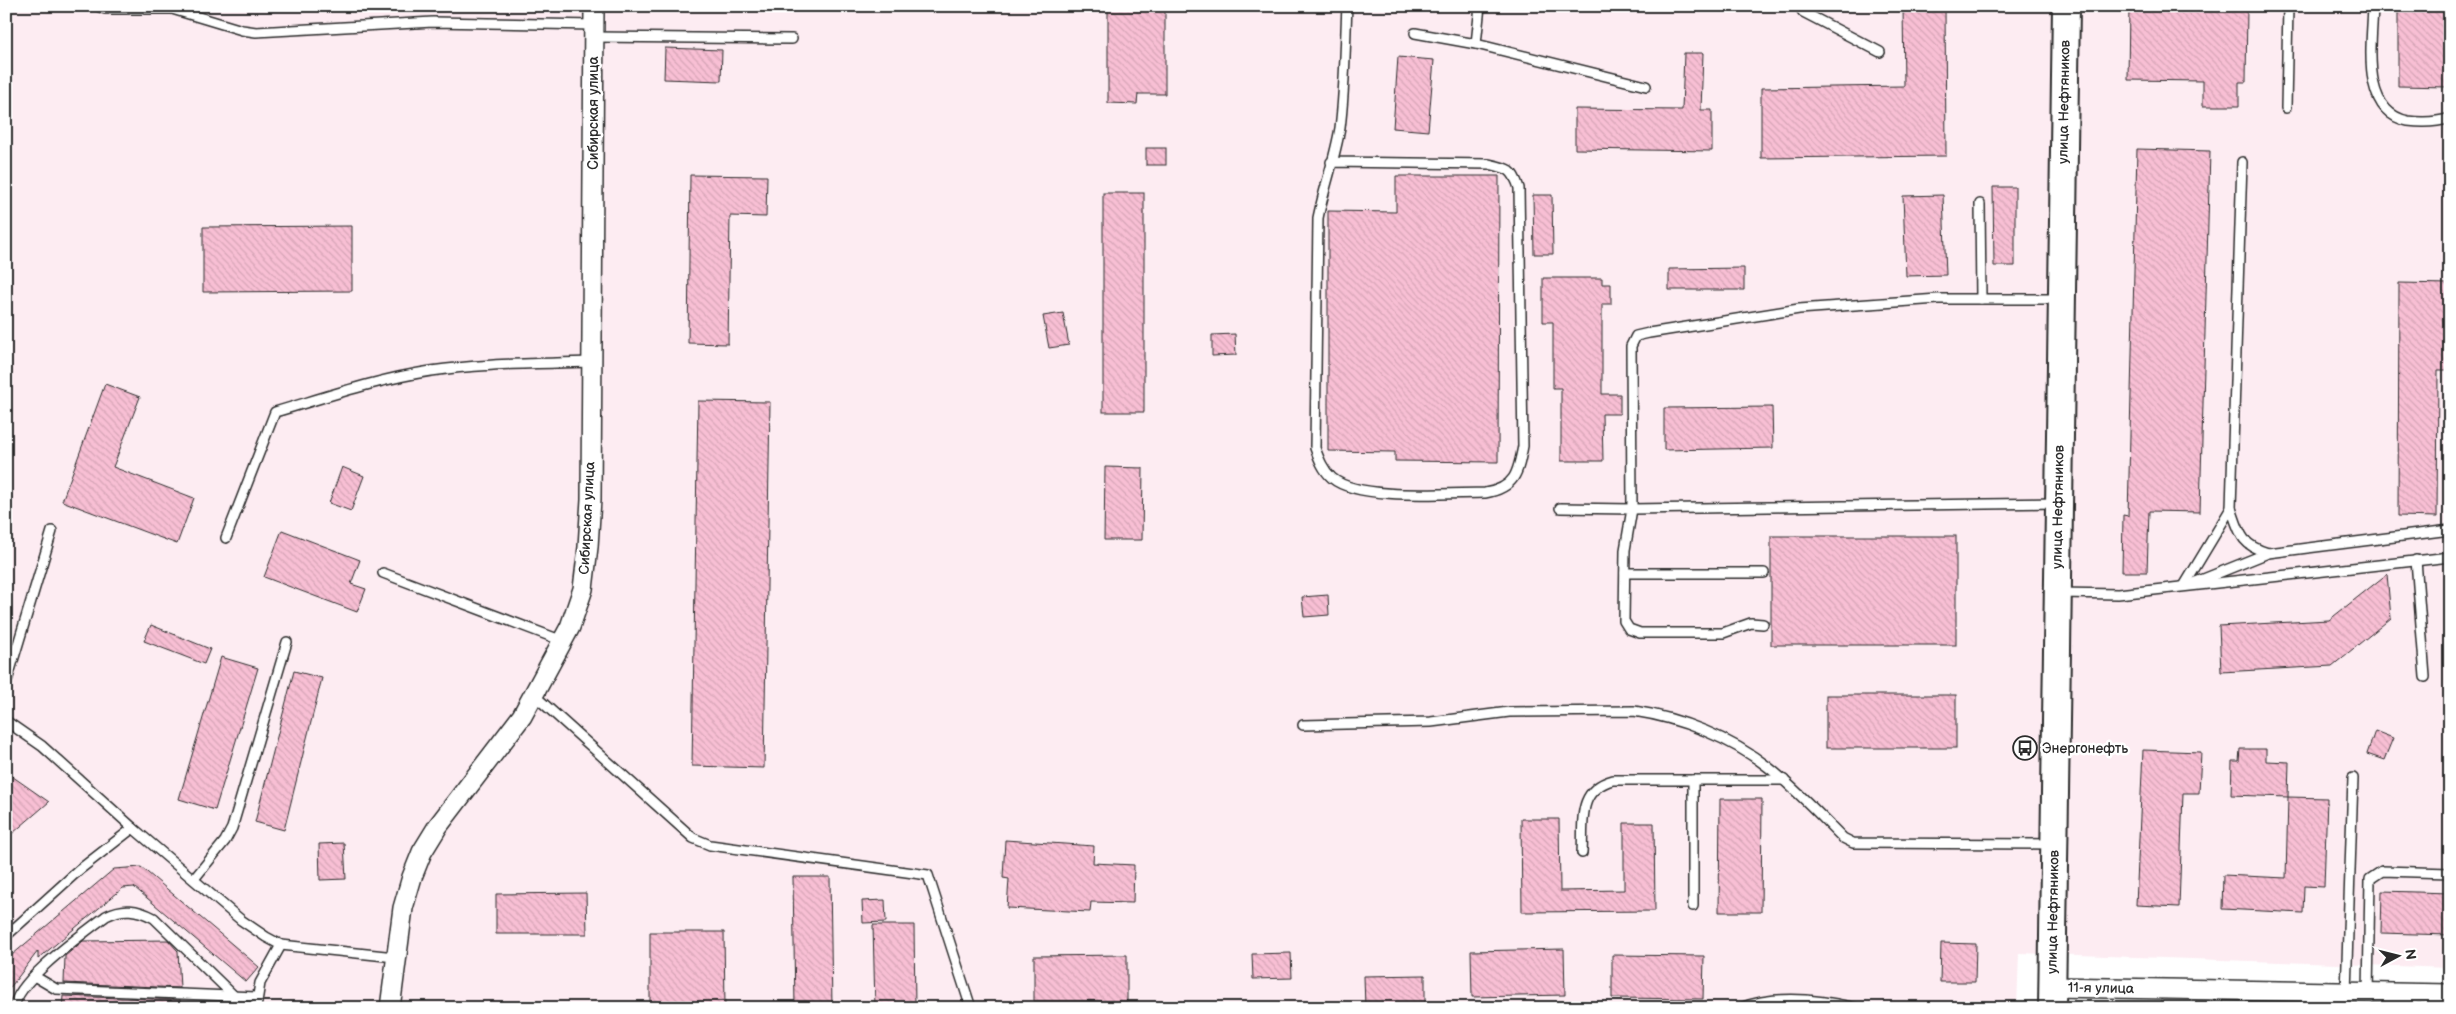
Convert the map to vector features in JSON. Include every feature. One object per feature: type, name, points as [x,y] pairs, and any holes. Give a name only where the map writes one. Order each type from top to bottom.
[{"type":"street","name":"улица Нефтяников","points":[[2052,998],[2056,593],[2066,6]]},
{"type":"street","name":"Сибирская улица","points":[[390,1008],[395,957],[403,908],[422,852],[476,776],[522,716],[563,641],[582,589],[588,547],[593,23]]},
{"type":"street","name":"11-я улица","points":[[2052,998],[2346,993],[2450,994]]},
{"type":"lane","points":[[97,6],[106,9],[172,9],[242,30],[256,32],[424,23],[593,23],[792,39]]},
{"type":"lane","points":[[1331,162],[1489,164],[1506,168],[1515,174],[1519,188],[1523,446],[1519,469],[1513,481],[1498,490],[1391,494],[1365,491],[1333,479],[1320,464],[1316,448],[1318,218],[1331,162],[1340,129],[1347,6]]},
{"type":"lane","points":[[1476,44],[1480,6]]},
{"type":"lane","points":[[1799,6],[1803,12],[1880,52]]},
{"type":"lane","points":[[2286,108],[2288,6]]},
{"type":"lane","points":[[2373,6],[2372,76],[2375,91],[2384,110],[2396,119],[2413,122],[2436,123],[2450,118]]},
{"type":"lane","points":[[1415,33],[1476,44],[1646,86]]},
{"type":"lane","points":[[2242,162],[2231,508],[2238,529],[2250,548],[2268,553]]},
{"type":"lane","points":[[1980,204],[1981,299]]},
{"type":"lane","points":[[1763,624],[1750,623],[1723,633],[1640,633],[1629,629],[1624,621],[1625,550],[1632,509],[1631,346],[1636,336],[1799,309],[1914,300],[2061,299]]},
{"type":"lane","points":[[226,538],[275,412],[374,383],[430,371],[484,365],[591,362]]},
{"type":"lane","points":[[1560,508],[1632,509],[2058,503]]},
{"type":"lane","points":[[2184,586],[2231,508]]},
{"type":"lane","points":[[2184,586],[2268,553],[2450,530]]},
{"type":"lane","points":[[6,684],[52,531]]},
{"type":"lane","points":[[2056,593],[2118,594],[2450,557]]},
{"type":"lane","points":[[2416,560],[2425,677]]},
{"type":"lane","points":[[1625,572],[1764,573]]},
{"type":"lane","points":[[383,573],[563,641]]},
{"type":"lane","points":[[194,879],[225,841],[232,828],[287,642]]},
{"type":"lane","points":[[534,695],[693,838],[710,846],[928,875],[971,1008]]},
{"type":"lane","points":[[1303,725],[1431,722],[1509,712],[1634,711],[1679,722],[1708,732],[1760,761],[1784,780],[1843,838],[1853,843],[2054,844]]},
{"type":"lane","points":[[6,721],[42,746],[133,828],[241,920],[266,937],[282,944],[395,957]]},
{"type":"lane","points":[[2346,993],[2353,778]]},
{"type":"lane","points":[[1582,853],[1584,803],[1600,783],[1613,780],[1784,780]]},
{"type":"lane","points":[[1693,780],[1693,906]]},
{"type":"lane","points":[[6,936],[79,870],[133,828]]},
{"type":"lane","points":[[2368,993],[2370,879],[2382,871],[2450,873]]},
{"type":"lane","points":[[14,1008],[21,989],[34,976],[106,916],[115,911],[129,909],[142,911],[154,918],[233,995]]},
{"type":"lane","points":[[256,1008],[256,997],[260,983],[282,944]]},
{"type":"lane","points":[[34,976],[56,989],[256,997]]},
{"type":"lane","points":[[1740,1008],[1765,1001],[1811,1000],[1856,1008]]},
{"type":"shaded area","points":[[6,6],[2450,6],[2450,968],[2019,953],[2017,1008],[6,1008]]},
{"type":"building","points":[[1108,6],[1165,6],[1165,94],[1138,94],[1137,104],[1108,103]]},
{"type":"building","points":[[1903,6],[1945,6],[1946,156],[1761,158],[1761,88],[1904,86]]},
{"type":"building","points":[[2129,6],[2247,6],[2246,82],[2239,82],[2239,106],[2203,106],[2203,81],[2128,80]]},
{"type":"building","points":[[2398,6],[2448,6],[2448,87],[2398,86]]},
{"type":"building","points":[[665,48],[722,50],[721,81],[664,79]]},
{"type":"building","points":[[1684,53],[1703,53],[1701,110],[1712,110],[1712,151],[1575,149],[1575,109],[1682,110]]},
{"type":"building","points":[[1398,57],[1434,60],[1428,131],[1393,128]]},
{"type":"building","points":[[1146,148],[1166,148],[1166,165],[1146,165]]},
{"type":"building","points":[[2137,149],[2210,151],[2200,512],[2149,511],[2147,572],[2122,572],[2123,515],[2128,516]]},
{"type":"building","points":[[690,175],[767,176],[766,217],[730,216],[728,344],[688,343]]},
{"type":"building","points":[[1396,176],[1499,176],[1498,462],[1395,461],[1395,452],[1328,451],[1328,211],[1396,212]]},
{"type":"building","points":[[1993,187],[2015,187],[2015,266],[1994,266]]},
{"type":"building","points":[[1103,193],[1144,193],[1144,412],[1103,412]]},
{"type":"building","points":[[1533,195],[1552,195],[1553,254],[1534,254]]},
{"type":"building","points":[[1943,195],[1946,275],[1906,276],[1903,196]]},
{"type":"building","points":[[352,226],[352,291],[203,292],[203,227]]},
{"type":"building","points":[[1744,268],[1744,290],[1669,290],[1669,269]]},
{"type":"building","points":[[1543,278],[1602,278],[1602,284],[1611,284],[1611,304],[1602,304],[1602,394],[1620,394],[1620,414],[1602,414],[1603,461],[1561,461],[1561,388],[1553,388],[1553,322],[1543,322]]},
{"type":"building","points":[[2399,283],[2450,284],[2450,370],[2438,370],[2437,517],[2398,516]]},
{"type":"building","points":[[1063,313],[1069,345],[1049,348],[1043,316]]},
{"type":"building","points":[[1235,334],[1236,355],[1212,356],[1212,335]]},
{"type":"building","points":[[105,384],[140,397],[113,467],[194,498],[177,544],[62,501]]},
{"type":"building","points":[[698,401],[770,402],[764,768],[692,766]]},
{"type":"building","points":[[1772,407],[1773,448],[1664,450],[1664,408]]},
{"type":"building","points":[[342,467],[364,476],[351,511],[329,503]]},
{"type":"building","points":[[1105,467],[1143,468],[1142,540],[1104,540]]},
{"type":"building","points":[[282,530],[360,560],[351,584],[366,589],[357,612],[264,577]]},
{"type":"building","points":[[1771,536],[1956,536],[1956,645],[1771,645]]},
{"type":"building","points":[[2387,574],[2391,618],[2332,666],[2221,672],[2219,626],[2329,620]]},
{"type":"building","points":[[1328,595],[1329,615],[1304,617],[1302,597]]},
{"type":"building","points":[[151,625],[210,649],[204,664],[144,641]]},
{"type":"building","points":[[221,657],[258,668],[215,810],[179,799]]},
{"type":"building","points":[[294,671],[322,678],[284,830],[255,822]]},
{"type":"building","points":[[1826,695],[1956,695],[1956,748],[1826,748]]},
{"type":"building","points":[[2375,731],[2393,738],[2384,760],[2367,754]]},
{"type":"building","points":[[2240,749],[2266,749],[2266,761],[2289,762],[2288,797],[2231,795],[2232,761],[2239,761]]},
{"type":"building","points":[[2143,750],[2201,752],[2199,793],[2183,793],[2179,907],[2136,905]]},
{"type":"building","points":[[6,772],[49,802],[6,839]]},
{"type":"building","points":[[2288,797],[2327,798],[2324,887],[2304,886],[2303,913],[2222,909],[2223,875],[2286,878]]},
{"type":"building","points":[[1720,799],[1762,799],[1761,912],[1719,912]]},
{"type":"building","points":[[1521,819],[1559,819],[1560,891],[1624,890],[1624,823],[1654,823],[1655,911],[1522,912]]},
{"type":"building","points":[[1005,840],[1094,846],[1093,863],[1134,865],[1133,903],[1091,902],[1090,912],[1007,908],[1009,879],[1003,878]]},
{"type":"building","points":[[344,843],[346,879],[320,880],[319,844]]},
{"type":"building","points":[[141,867],[259,967],[246,982],[134,887],[123,888],[38,959],[38,951],[6,993],[6,960],[114,869]]},
{"type":"building","points":[[793,877],[830,877],[832,1008],[795,1008]]},
{"type":"building","points":[[2382,891],[2450,893],[2450,935],[2381,933]]},
{"type":"building","points":[[586,893],[587,934],[496,934],[496,894]]},
{"type":"building","points":[[885,900],[886,922],[863,923],[862,901]]},
{"type":"building","points":[[873,925],[914,925],[915,1008],[875,1008]]},
{"type":"building","points":[[650,932],[724,932],[725,1008],[650,1008]]},
{"type":"building","points":[[168,940],[178,951],[180,988],[64,983],[65,956],[83,941]]},
{"type":"building","points":[[1941,943],[1976,944],[1975,982],[1940,982]]},
{"type":"building","points":[[1564,949],[1565,995],[1472,997],[1471,951]]},
{"type":"building","points":[[1291,953],[1292,978],[1253,979],[1252,954]]},
{"type":"building","points":[[1127,955],[1127,1001],[1034,1001],[1034,956]]},
{"type":"building","points":[[1612,955],[1704,956],[1703,999],[1612,998]]},
{"type":"building","points":[[1425,975],[1425,1008],[1365,1008],[1364,976]]},
{"type":"building","points":[[63,996],[180,1000],[181,1008],[62,1008]]},
{"type":"place","name":"Энергонефть","points":[[2025,748]]}]
